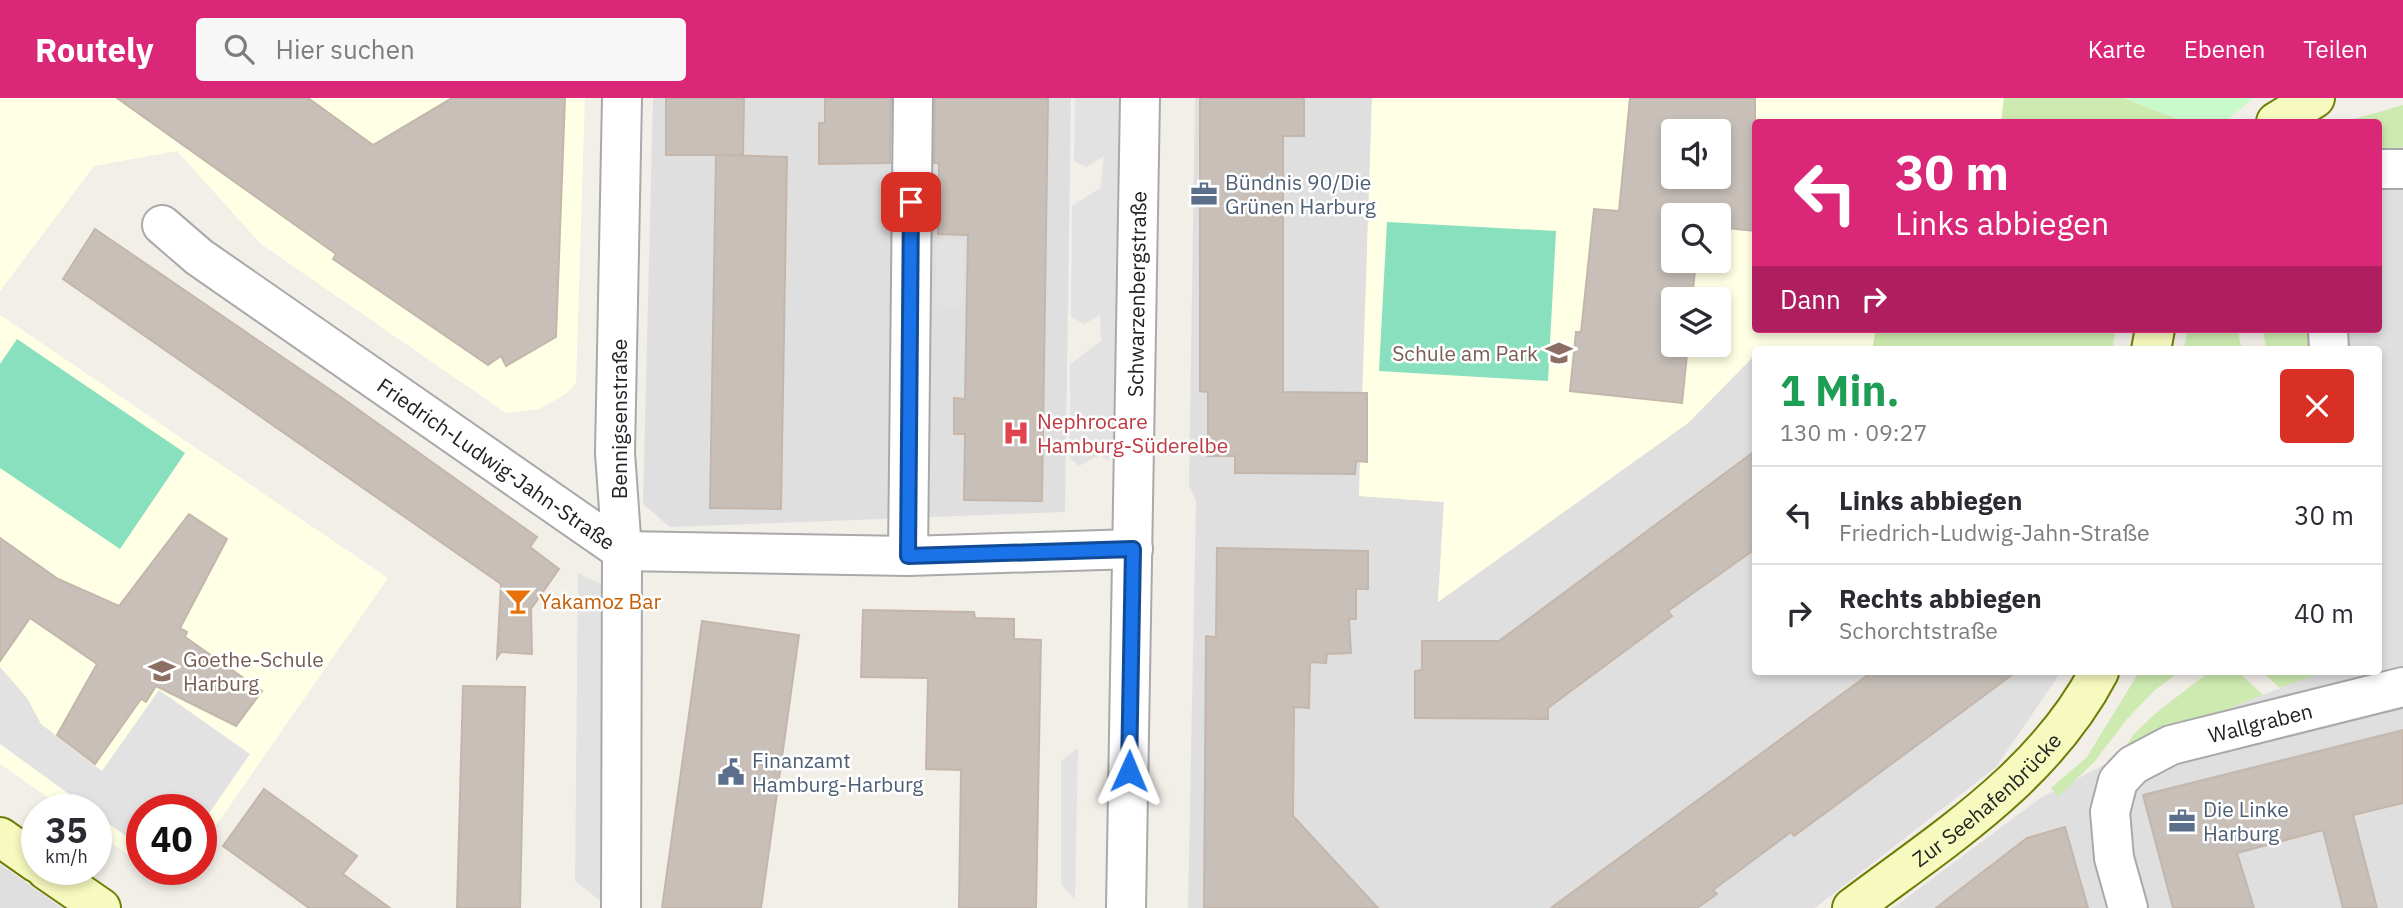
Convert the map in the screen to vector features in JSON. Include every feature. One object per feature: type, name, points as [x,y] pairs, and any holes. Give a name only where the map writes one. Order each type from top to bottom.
[{"type":"main road","points":[[2281,119],[2315,98]]},
{"type":"main road","name":"Zur Seehafenbrücke","points":[[1852,908],[2002,794],[2027,771],[2077,709],[2097,675]]},
{"type":"main road","points":[[0,837],[21,852]]},
{"type":"main road","points":[[68,885],[101,908]]},
{"type":"street","name":"Bennigsenstraße","points":[[621,908],[622,551],[615,453],[622,98]]},
{"type":"street","points":[[908,556],[913,98]]},
{"type":"street","name":"Schwarzenbergstraße","points":[[1126,908],[1140,98]]},
{"type":"street","points":[[2382,169],[2403,169]]},
{"type":"street","name":"Friedrich-Ludwig-Jahn-Straße","points":[[162,225],[198,257],[622,551],[908,556],[1133,549]]},
{"type":"street","name":"Wallgraben","points":[[2128,908],[2114,858],[2110,811],[2112,796],[2123,774],[2142,758],[2171,745],[2339,687],[2403,687]]},
{"type":"shaded area","points":[[0,98],[585,98],[576,383],[566,394],[539,409],[506,413],[261,244],[177,151],[94,166],[0,291]]},
{"type":"shaded area","points":[[653,98],[1071,98],[1065,512],[670,527],[643,504]]},
{"type":"shaded area","points":[[1075,98],[1122,98],[1118,426],[1108,461],[1100,455],[1079,466],[1070,458],[1070,364],[1101,341],[1100,315],[1084,324],[1071,317],[1072,206],[1100,188],[1104,156],[1086,167],[1074,161]]},
{"type":"shaded area","points":[[1195,98],[1372,98],[1359,496],[1444,502],[1438,602],[1688,423],[1752,358],[1752,675],[2059,675],[1996,767],[1815,908],[1188,908],[1196,500],[1189,486]]},
{"type":"shaded area","name":"Schule am Park","points":[[1372,98],[2004,98],[2001,119],[1752,119],[1752,333],[1875,333],[1873,346],[1752,346],[1752,358],[1688,423],[1438,602],[1444,502],[1359,496]]},
{"type":"shaded area","points":[[2403,147],[2403,908],[1893,908],[2039,799],[2166,732],[2315,675],[2382,675],[2382,346],[2317,346],[2315,333],[2382,333],[2382,149]]},
{"type":"shaded area","points":[[937,239],[964,240],[963,306],[935,305]]},
{"type":"shaded area","name":"Goethe-Schule Harburg","points":[[0,315],[388,578],[217,824],[217,794],[126,794],[126,853],[112,843],[112,794],[43,794],[0,764]]},
{"type":"shaded area","points":[[578,573],[607,587],[602,902],[575,881]]},
{"type":"shaded area","points":[[0,667],[27,698],[41,724],[102,771],[159,690],[250,754],[217,802],[217,794],[126,794],[126,836],[112,826],[112,794],[69,794],[0,744]]},
{"type":"shaded area","points":[[1078,748],[1075,899],[1061,884],[1061,761]]},
{"type":"shaded area","points":[[0,864],[21,879],[21,885],[30,885],[62,908],[0,908]]},
{"type":"green space","points":[[2004,98],[2124,98],[2177,119],[2001,119]]},
{"type":"green space","points":[[2124,98],[2253,98],[2228,119],[2177,119]]},
{"type":"green space","points":[[2403,105],[2403,147],[2382,149],[2382,119],[2354,119]]},
{"type":"green space","points":[[1387,222],[1556,231],[1548,381],[1379,371]]},
{"type":"green space","points":[[1875,333],[2115,333],[2113,346],[1873,346]]},
{"type":"green space","points":[[2186,333],[2238,333],[2241,346],[2185,346]]},
{"type":"green space","points":[[2264,333],[2315,333],[2317,346],[2265,346]]},
{"type":"green space","points":[[17,339],[185,453],[120,549],[0,468],[0,364]]},
{"type":"green space","points":[[2137,675],[2175,675],[2154,691],[2127,719],[2095,761],[2058,797],[2051,788],[2087,757]]},
{"type":"green space","points":[[2205,675],[2241,675],[2263,695],[2166,732],[2118,758],[2134,734],[2157,712]]},
{"type":"green space","points":[[2265,675],[2315,675],[2280,688]]},
{"type":"building","points":[[117,98],[308,98],[373,145],[452,98],[565,98],[556,337],[506,366],[501,356],[488,365],[333,259],[336,254]]},
{"type":"building","points":[[666,98],[744,98],[743,155],[666,155]]},
{"type":"building","points":[[825,98],[891,98],[890,163],[819,164],[819,123],[825,123]]},
{"type":"building","points":[[935,98],[1048,98],[1042,501],[964,500],[965,434],[954,434],[954,398],[965,399],[968,235],[938,234],[939,163],[934,163]]},
{"type":"building","points":[[1200,98],[1304,98],[1304,136],[1283,136],[1283,392],[1367,393],[1367,462],[1356,461],[1355,474],[1235,473],[1235,456],[1208,456],[1208,392],[1200,391]]},
{"type":"building","points":[[1630,98],[1755,98],[1755,119],[1752,119],[1752,231],[1731,228],[1731,203],[1661,203],[1661,273],[1695,273],[1693,287],[1661,287],[1661,357],[1687,357],[1682,403],[1570,391],[1576,332],[1581,332],[1594,209],[1619,211]]},
{"type":"building","points":[[716,155],[787,157],[781,509],[710,508]]},
{"type":"building","points":[[95,229],[338,395],[537,537],[530,547],[559,569],[531,609],[532,654],[501,652],[497,658],[501,584],[63,279]]},
{"type":"building","points":[[1752,453],[1752,551],[1668,611],[1672,616],[1548,708],[1548,719],[1415,718],[1415,671],[1422,670],[1422,641],[1499,641]]},
{"type":"building","points":[[189,514],[227,539],[180,628],[187,632],[185,637],[262,691],[236,726],[156,686],[146,702],[141,699],[95,764],[57,735],[97,664],[30,618],[0,661],[0,538],[58,579],[119,606]]},
{"type":"building","points":[[1217,548],[1368,551],[1368,589],[1356,589],[1356,619],[1349,619],[1351,653],[1327,654],[1326,663],[1310,662],[1309,708],[1294,707],[1293,816],[1378,908],[1204,908],[1206,636],[1216,637]]},
{"type":"building","points":[[863,610],[974,612],[975,618],[1014,619],[1014,639],[1041,640],[1036,908],[959,908],[961,770],[926,769],[928,678],[861,677]]},
{"type":"building","name":"Finanzamt Hamburg-Harburg","points":[[702,621],[799,635],[761,908],[662,908]]},
{"type":"building","points":[[1868,675],[2012,675],[1794,836],[1791,832],[1713,890],[1717,894],[1697,908],[1551,908]]},
{"type":"building","points":[[463,686],[525,687],[520,908],[457,908]]},
{"type":"building","points":[[2403,730],[2403,803],[2353,815],[2377,908],[2343,908],[2323,830],[2237,853],[2254,908],[2173,908],[2143,795]]},
{"type":"building","points":[[264,789],[357,856],[343,874],[390,908],[309,908],[223,846]]},
{"type":"building","points":[[2065,827],[2088,908],[1936,908],[2027,838]]},
{"type":"place","name":"Bündnis 90/Die Grünen Harburg","points":[[1204,194]]},
{"type":"place","name":"Schule am Park","points":[[1559,353]]},
{"type":"place","name":"Nephrocare Hamburg-Süderelbe","points":[[1016,433]]},
{"type":"place","name":"Yakamoz Bar","points":[[518,601]]},
{"type":"place","name":"Goethe-Schule Harburg","points":[[162,671]]},
{"type":"place","name":"Finanzamt Hamburg-Harburg","points":[[731,772]]},
{"type":"place","name":"Die Linke Harburg","points":[[2182,821]]},
{"type":"route","points":[[911,202],[908,556],[1133,549],[1129,771]]}]
